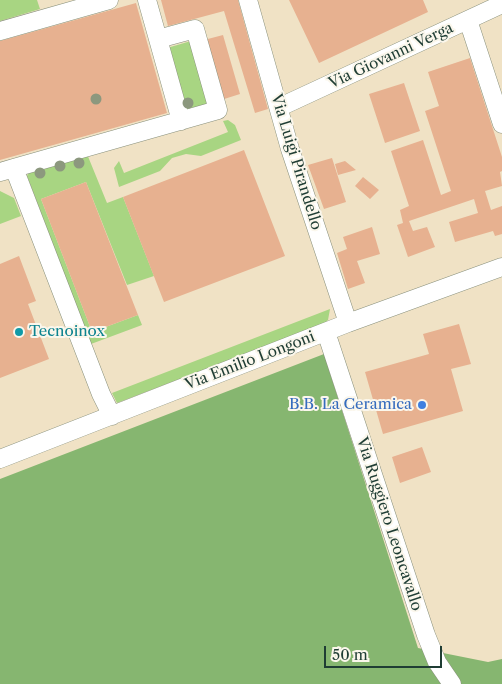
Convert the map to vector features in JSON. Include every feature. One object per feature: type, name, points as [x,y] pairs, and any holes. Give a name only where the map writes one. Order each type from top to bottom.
[{"type":"street","points":[[0,31],[109,0]]},
{"type":"street","points":[[147,0],[181,121]]},
{"type":"street","name":"Via Luigi Pirandello","points":[[248,0],[303,190],[348,323]]},
{"type":"street","name":"Via Giovanni Verga","points":[[280,108],[502,4]]},
{"type":"street","points":[[468,20],[502,124]]},
{"type":"street","points":[[112,416],[7,170],[218,110],[195,29],[158,39]]},
{"type":"street","name":"Via Emilio Longoni","points":[[0,459],[348,323],[502,268]]},
{"type":"street","name":"Via Ruggiero Leoncavallo","points":[[326,332],[426,635],[436,662],[452,684]]},
{"type":"green space","points":[[0,0],[37,0],[40,9],[0,21]]},
{"type":"green space","points":[[191,41],[210,104],[185,111],[167,48]]},
{"type":"green space","points":[[228,120],[235,125],[241,140],[201,156],[186,154],[172,158],[160,171],[119,187],[114,168],[119,161],[124,173],[228,132],[223,121]]},
{"type":"green space","points":[[87,154],[107,203],[123,197],[154,276],[127,285],[86,182],[41,199],[92,332],[138,315],[142,325],[91,344],[27,176],[30,169]]},
{"type":"green space","points":[[0,191],[14,198],[21,216],[0,224]]},
{"type":"green space","points":[[330,309],[328,320],[324,324],[117,403],[112,393]]},
{"type":"green space","points":[[324,354],[418,648],[488,662],[502,659],[502,684],[0,684],[0,479]]},
{"type":"building","points":[[161,0],[238,0],[268,109],[255,113],[224,11],[168,26]]},
{"type":"building","points":[[289,0],[423,0],[428,12],[319,63]]},
{"type":"building","points":[[136,3],[167,113],[0,160],[0,41]]},
{"type":"building","points":[[223,35],[240,94],[221,100],[204,40]]},
{"type":"building","points":[[470,58],[502,157],[502,171],[500,172],[502,186],[485,191],[491,210],[502,206],[502,234],[495,236],[493,231],[455,242],[449,222],[478,213],[474,199],[409,221],[413,231],[427,227],[435,247],[408,257],[397,225],[403,223],[400,210],[409,206],[391,151],[423,140],[441,195],[451,191],[425,111],[439,106],[428,72]]},
{"type":"building","points":[[404,83],[420,131],[385,143],[369,94]]},
{"type":"building","points":[[244,150],[285,256],[164,302],[123,197]]},
{"type":"building","points":[[332,158],[346,202],[324,209],[308,165]]},
{"type":"building","points":[[345,161],[356,170],[338,175],[335,164]]},
{"type":"building","points":[[363,177],[379,190],[370,199],[355,186]]},
{"type":"building","points":[[86,182],[138,315],[92,332],[41,199]]},
{"type":"building","points":[[372,227],[380,254],[357,261],[365,283],[348,289],[337,253],[347,249],[343,237]]},
{"type":"building","name":"Tecnoinox","points":[[19,256],[36,301],[28,304],[49,359],[0,378],[0,264]]},
{"type":"building","points":[[459,324],[471,364],[451,369],[463,411],[383,434],[365,372],[429,354],[423,334]]},
{"type":"building","points":[[422,447],[431,472],[400,483],[392,457]]},
{"type":"place","name":"Tecnoinox","points":[[19,332]]},
{"type":"place","name":"B.B. La Ceramica","points":[[422,405]]}]
